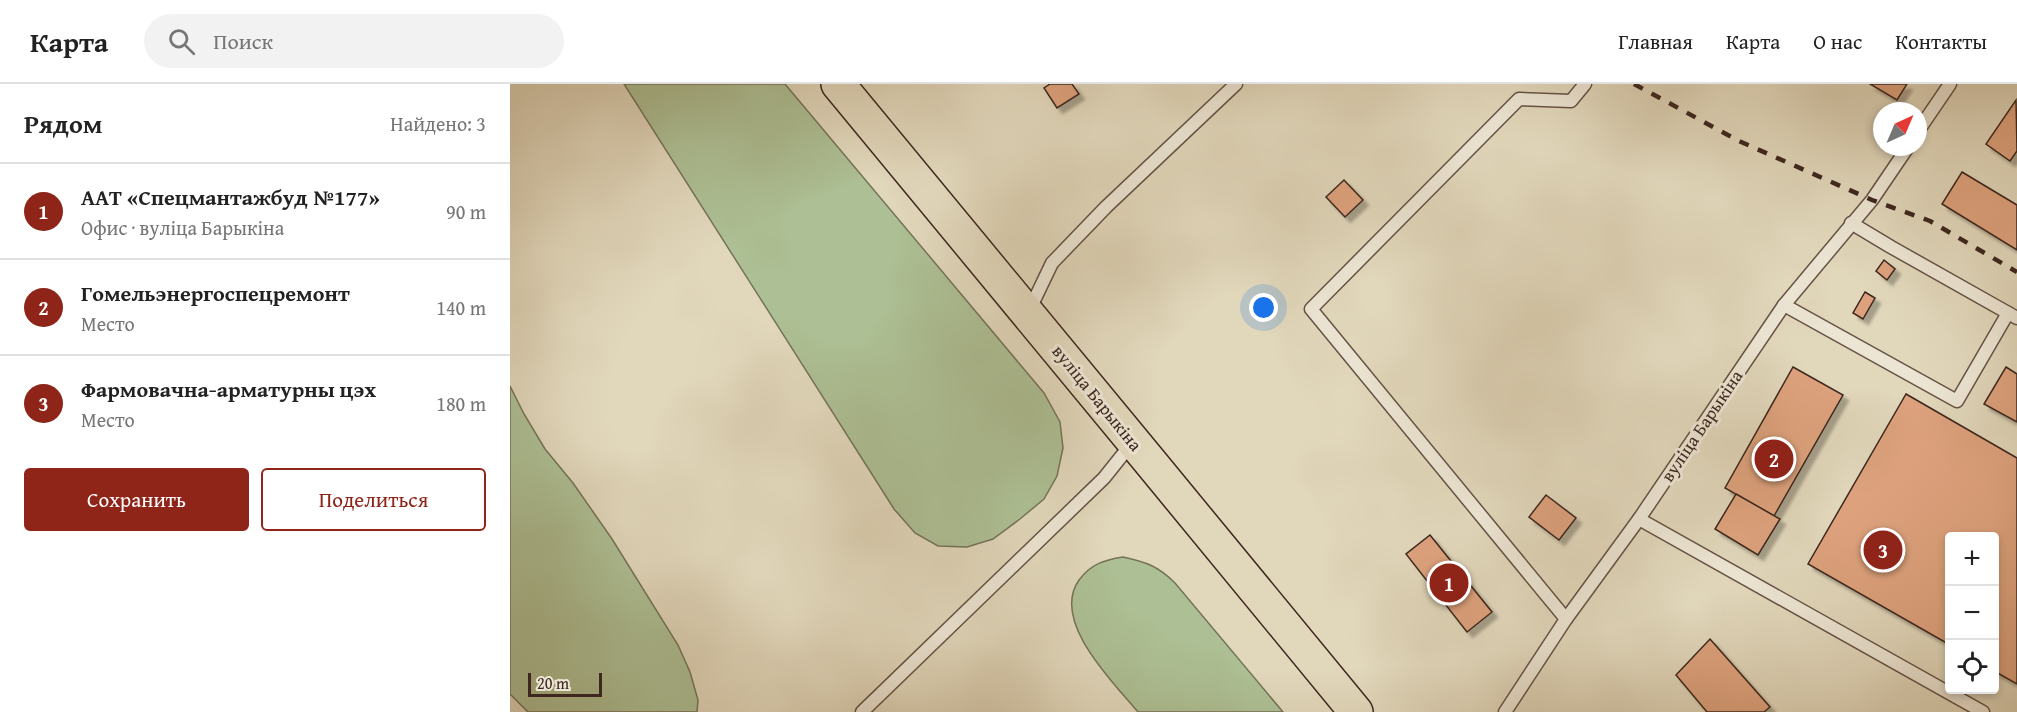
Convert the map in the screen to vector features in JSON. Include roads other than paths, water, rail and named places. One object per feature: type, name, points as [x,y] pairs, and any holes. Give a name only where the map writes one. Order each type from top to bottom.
[{"type":"main road","name":"вуліца Барыкіна","points":[[838,84],[1029,312],[1132,442],[1356,712]]},
{"type":"lane","points":[[1029,312],[1052,263],[1106,207],[1236,84]]},
{"type":"lane","points":[[1566,619],[1311,309],[1519,99],[1571,101],[1585,84]]},
{"type":"lane","points":[[1927,118],[1950,84]]},
{"type":"lane","name":"вуліца Барыкіна","points":[[1505,712],[1566,619],[1639,519],[1784,305],[1872,200],[1902,156]]},
{"type":"lane","points":[[1784,305],[1957,401],[2013,315],[1851,223]]},
{"type":"lane","points":[[862,712],[1104,478],[1132,442]]},
{"type":"lane","points":[[1639,519],[1983,712]]},
{"type":"railway","points":[[1634,84],[1739,141],[1872,200],[1930,221],[2017,272]]},
{"type":"place","name":"Гомельэнергоспецремонт","points":[[1774,459]]},
{"type":"place","name":"Фармовачна-арматурны цэх","points":[[1883,550]]},
{"type":"place","name":"ААТ «Спецмантажбуд №177»","points":[[1449,583]]}]
